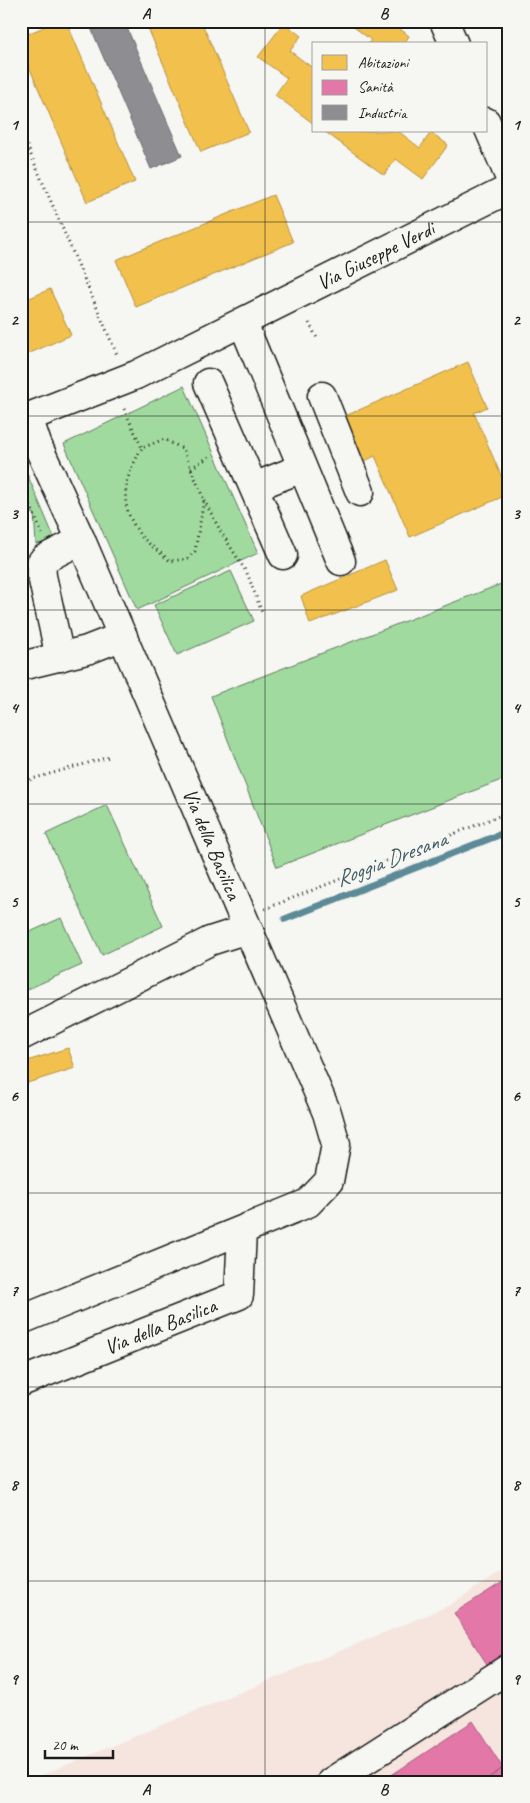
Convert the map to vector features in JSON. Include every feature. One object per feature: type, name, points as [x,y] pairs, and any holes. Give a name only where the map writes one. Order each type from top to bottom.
[{"type":"street","points":[[444,21],[453,42]]},
{"type":"street","points":[[488,127],[509,176]]},
{"type":"street","name":"Via Giuseppe Verdi","points":[[25,418],[127,378],[509,190]]},
{"type":"street","points":[[243,322],[341,561]]},
{"type":"street","points":[[208,383],[283,555]]},
{"type":"street","points":[[322,396],[360,492]]},
{"type":"street","name":"Via della Basilica","points":[[21,1320],[308,1204],[329,1181],[336,1144],[327,1113],[123,636],[25,418]]},
{"type":"street","points":[[254,487],[302,468]]},
{"type":"street","points":[[60,657],[41,563],[44,559],[81,540]]},
{"type":"street","points":[[21,666],[87,650],[123,636]]},
{"type":"street","points":[[21,1036],[210,941],[241,931],[246,924]]},
{"type":"street","name":"Via della Basilica","points":[[21,1382],[239,1295],[242,1231]]},
{"type":"street","points":[[331,1782],[509,1668]]},
{"type":"path","points":[[21,132],[127,378]]},
{"type":"path","points":[[309,323],[317,338]]},
{"type":"path","points":[[124,408],[142,448]]},
{"type":"path","points":[[204,500],[196,551],[187,559],[170,561],[141,537],[130,519],[124,498],[127,479],[142,448],[164,439],[183,449],[204,500],[221,532],[247,573],[263,615]]},
{"type":"path","points":[[21,488],[30,504],[51,555]]},
{"type":"path","points":[[21,784],[32,779],[109,757]]},
{"type":"path","points":[[246,924],[509,812]]},
{"type":"shaded area","points":[[509,1566],[509,1782],[25,1782],[448,1606]]},
{"type":"green space","points":[[184,386],[258,553],[137,610],[64,444]]},
{"type":"green space","points":[[22,462],[56,542],[36,544],[34,513],[21,514]]},
{"type":"green space","points":[[231,571],[254,621],[177,655],[154,605]]},
{"type":"green space","points":[[509,581],[509,777],[277,867],[211,696]]},
{"type":"green space","points":[[107,805],[163,926],[102,955],[46,834]]},
{"type":"green space","points":[[61,918],[82,965],[21,992],[21,936]]},
{"type":"building: Abitazioni","points":[[57,21],[66,21],[135,182],[87,202],[21,48],[21,37]]},
{"type":"building: Abitazioni","points":[[145,21],[201,21],[249,132],[201,152]]},
{"type":"building: Abitazioni","points":[[346,21],[390,21],[409,36],[405,42],[370,42],[371,40]]},
{"type":"building: Abitazioni","points":[[284,23],[301,36],[290,51],[312,68],[312,123],[275,95],[287,78],[258,57]]},
{"type":"building: Abitazioni","points":[[325,132],[399,132],[420,148],[431,132],[448,145],[423,179],[396,159],[384,175]]},
{"type":"building: Abitazioni","points":[[273,195],[293,242],[136,307],[116,260]]},
{"type":"building: Abitazioni","points":[[21,210],[28,226],[21,229]]},
{"type":"building: Abitazioni","points":[[50,289],[71,335],[21,357],[21,302]]},
{"type":"building: Abitazioni","points":[[468,362],[487,407],[474,413],[509,494],[410,537],[375,456],[363,462],[343,417]]},
{"type":"building: Abitazioni","points":[[385,560],[398,590],[310,624],[301,596]]},
{"type":"building: Abitazioni","points":[[68,1048],[75,1068],[21,1085],[21,1063]]},
{"type":"building: Sanità","points":[[509,1578],[509,1661],[492,1672],[454,1613]]},
{"type":"building: Sanità","points":[[473,1721],[503,1768],[483,1782],[381,1782]]},
{"type":"building: Sanità","points":[[509,1765],[509,1782],[483,1782],[503,1768]]},
{"type":"building: Industria","points":[[88,21],[124,21],[182,156],[151,169]]},
{"type":"waterway","name":"Roggia Dresana","points":[[285,919],[509,831]]}]
